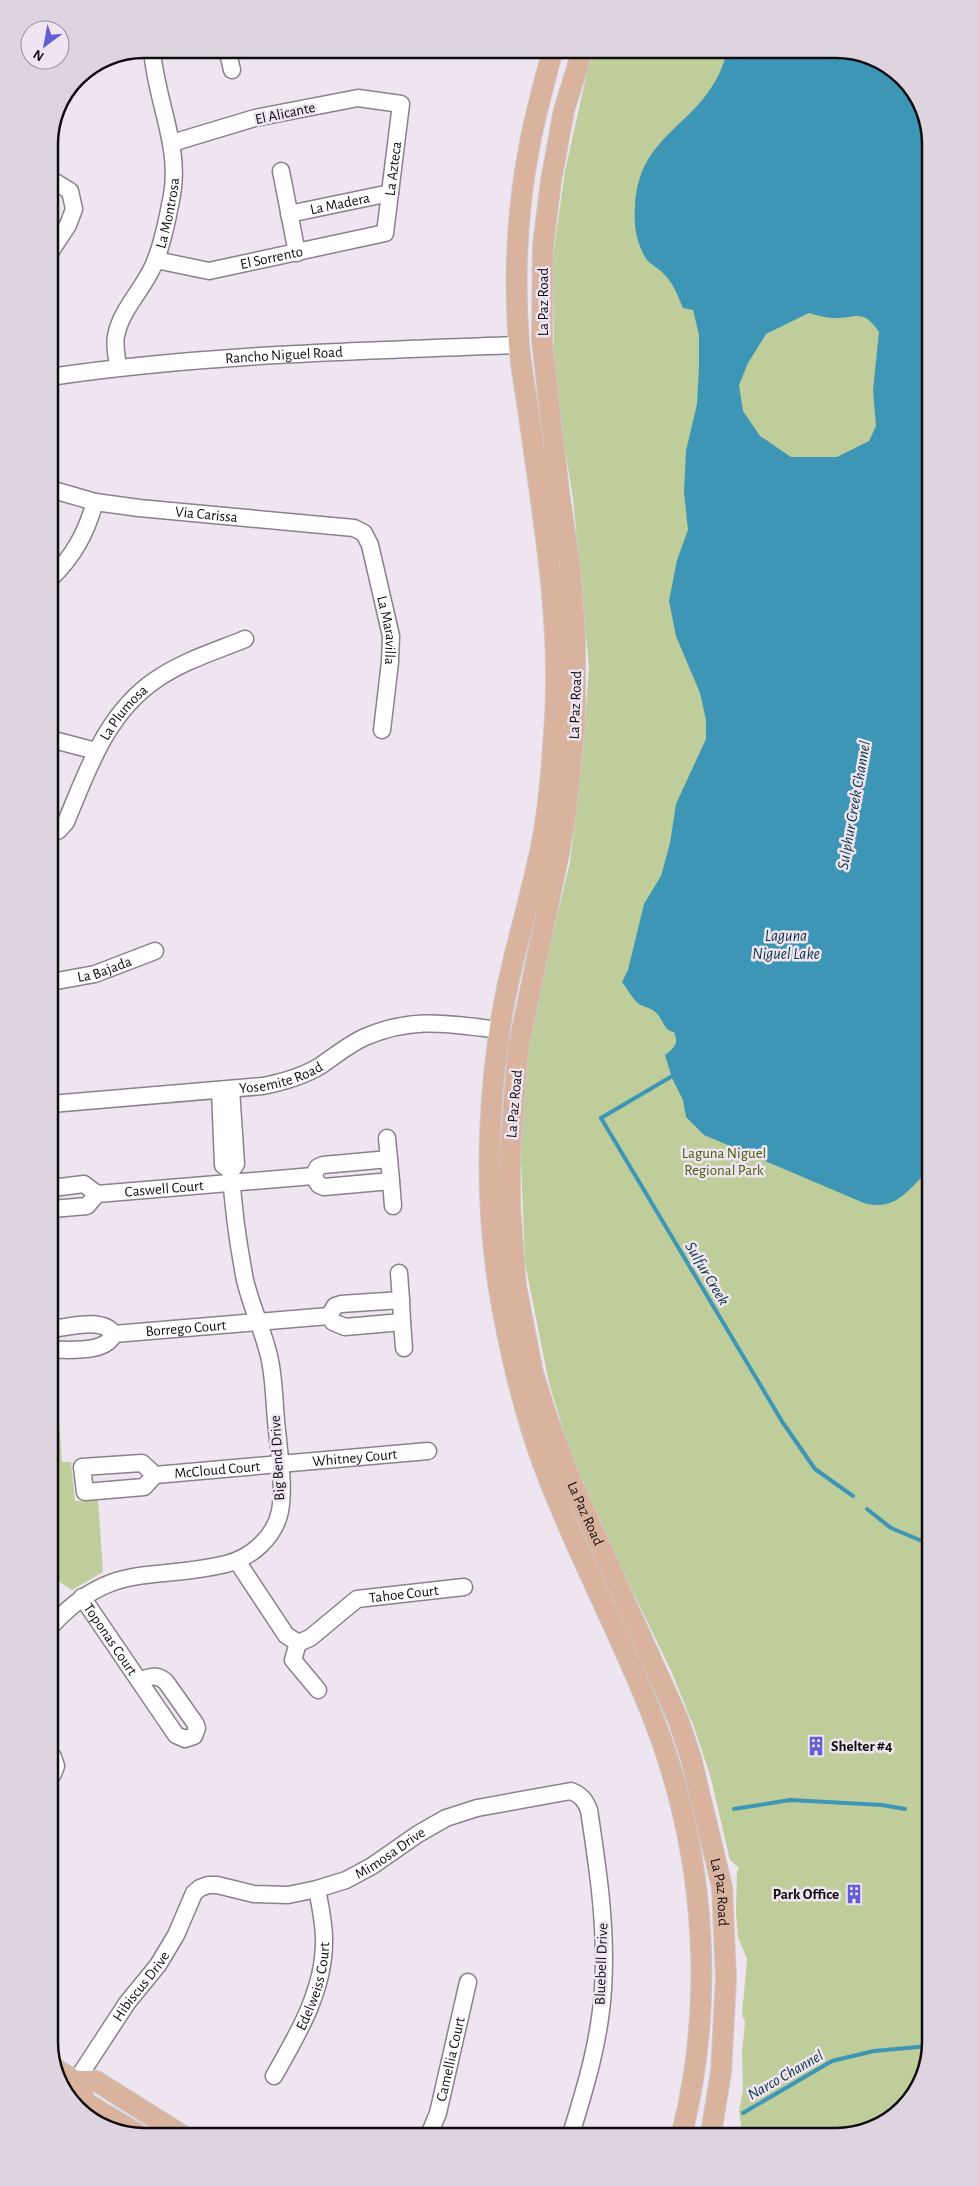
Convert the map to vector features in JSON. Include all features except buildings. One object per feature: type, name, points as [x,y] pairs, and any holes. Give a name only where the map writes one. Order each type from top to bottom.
[{"type":"main road","name":"La Paz Road","points":[[551,58],[529,145],[522,193],[519,250],[519,345],[551,583],[555,633],[556,713],[547,808],[540,853],[500,1030],[490,1145],[495,1260],[510,1350],[536,1444],[551,1486],[622,1643],[660,1734],[676,1789],[693,1867],[702,1954],[701,2008],[694,2073],[683,2128]]},
{"type":"main road","name":"La Paz Road","points":[[580,58],[564,110],[551,182],[543,246],[542,340],[574,608],[575,722],[567,805],[518,1049],[510,1155],[510,1206],[516,1286],[533,1373],[558,1450],[678,1719],[690,1758],[722,1887],[726,1978],[721,2072],[712,2128]]},
{"type":"main road","points":[[543,246],[537,249],[535,254],[532,268],[531,317],[519,345],[527,350],[534,368],[547,470],[552,488],[559,492]]},
{"type":"main road","points":[[510,1155],[500,1143],[507,1043],[500,1030],[511,1018],[532,937],[543,928]]},
{"type":"main road","points":[[64,2074],[76,2082],[86,2102],[126,2126]]},
{"type":"main road","points":[[76,2082],[96,2081],[171,2128]]},
{"type":"street","name":"La Montrosa","points":[[118,367],[115,338],[119,324],[156,260],[172,194],[174,167],[172,143],[154,71],[153,58]]},
{"type":"street","points":[[229,58],[232,70]]},
{"type":"street","name":"El Alicante","points":[[172,143],[255,118],[358,98],[402,104]]},
{"type":"street","name":"La Azteca","points":[[385,233],[402,104]]},
{"type":"street","points":[[280,171],[297,253]]},
{"type":"street","points":[[58,184],[70,191],[74,209],[68,225],[58,240]]},
{"type":"street","name":"La Madera","points":[[289,214],[390,192]]},
{"type":"street","name":"El Sorrento","points":[[156,260],[209,271],[385,233]]},
{"type":"street","name":"Rancho Niguel Road","points":[[58,376],[118,367],[193,360],[519,345]]},
{"type":"street","name":"Via Carissa","points":[[58,491],[95,502],[139,508],[354,528],[364,533]]},
{"type":"street","points":[[58,570],[77,548],[88,528],[95,502]]},
{"type":"street","name":"La Maravilla","points":[[364,533],[370,545],[391,636],[382,730]]},
{"type":"street","name":"La Plumosa","points":[[58,830],[66,822],[96,751],[109,728],[123,709],[158,678],[245,639]]},
{"type":"street","points":[[58,741],[96,751]]},
{"type":"street","name":"La Bajada","points":[[58,981],[95,974],[155,951]]},
{"type":"street","name":"Yosemite Road","points":[[58,1103],[263,1086],[286,1081],[319,1066],[363,1038],[399,1026],[420,1022],[440,1022],[500,1030]]},
{"type":"street","name":"Big Bend Drive","points":[[58,1619],[82,1597],[107,1583],[134,1575],[216,1566],[237,1561],[252,1553],[266,1540],[280,1511],[280,1464],[270,1357],[246,1282],[236,1232],[231,1177],[236,1164],[226,1089]]},
{"type":"street","points":[[387,1138],[393,1206]]},
{"type":"street","points":[[389,1159],[323,1165],[318,1167],[313,1176],[319,1185],[324,1187],[391,1181]]},
{"type":"street","name":"Caswell Court","points":[[58,1209],[87,1206],[97,1194],[231,1177],[313,1176]]},
{"type":"street","name":"Caswell Court","points":[[58,1187],[84,1184],[97,1194]]},
{"type":"street","points":[[399,1273],[404,1348]]},
{"type":"street","points":[[401,1300],[341,1304],[335,1306],[329,1316],[333,1322],[345,1327],[402,1322]]},
{"type":"street","name":"Borrego Court","points":[[58,1328],[98,1325],[111,1329],[114,1334],[329,1316]]},
{"type":"street","points":[[58,1350],[100,1347],[111,1340],[114,1334]]},
{"type":"street","name":"Whitney Court","points":[[280,1464],[428,1451]]},
{"type":"street","name":"McCloud Court","points":[[155,1475],[280,1464]]},
{"type":"street","points":[[237,1561],[286,1635],[298,1643],[293,1660],[318,1690]]},
{"type":"street","name":"Tahoe Court","points":[[298,1643],[310,1638],[357,1598],[464,1587]]},
{"type":"street","name":"Toponas Court","points":[[82,1597],[139,1681]]},
{"type":"street","name":"Mimosa Drive","points":[[200,1888],[208,1885],[217,1885],[254,1894],[288,1895],[318,1889],[346,1880],[372,1866],[418,1834],[446,1818],[477,1808],[561,1792],[570,1791],[579,1795]]},
{"type":"street","name":"Bluebell Drive","points":[[573,2128],[592,2068],[603,1989],[602,1900],[590,1810],[586,1801],[579,1795]]},
{"type":"street","name":"Hibiscus Drive","points":[[76,2082],[126,2003],[158,1965],[176,1935],[194,1893],[200,1888]]},
{"type":"street","name":"Edelweiss Court","points":[[274,2076],[304,2021],[320,1975],[324,1939],[318,1889]]},
{"type":"street","name":"Camellia Court","points":[[432,2128],[438,2113],[468,1982]]},
{"type":"green space","name":"Laguna Niguel Regional Park","points":[[592,58],[841,58],[857,60],[878,69],[896,83],[913,106],[920,127],[922,144],[922,2042],[917,2070],[904,2095],[888,2111],[873,2120],[852,2127],[741,2128],[739,2111],[743,2089],[742,2053],[745,2022],[742,2015],[747,1959],[738,1937],[736,1912],[737,1872],[739,1868],[730,1860],[710,1775],[694,1727],[672,1673],[587,1496],[564,1432],[549,1383],[525,1263],[520,1136],[527,1041],[570,862],[582,762],[589,668],[573,498],[558,406],[554,363],[553,256],[565,171]]},
{"type":"green space","points":[[58,1407],[62,1462],[71,1462],[75,1501],[98,1500],[103,1572],[72,1590],[58,1581]]},
{"type":"water","name":"Laguna Niguel Lake","points":[[725,58],[841,58],[857,60],[878,69],[896,83],[913,106],[920,127],[922,144],[922,1177],[900,1198],[884,1204],[864,1203],[704,1135],[686,1117],[683,1100],[672,1078],[665,1055],[676,1043],[674,1032],[667,1028],[654,1011],[637,1002],[622,982],[628,970],[644,904],[661,876],[670,843],[676,804],[706,739],[706,720],[700,693],[676,636],[669,601],[677,560],[688,530],[684,492],[686,451],[697,404],[699,335],[693,310],[683,308],[669,280],[644,255],[636,234],[635,206],[639,183],[646,164],[667,135],[706,95]],"holes":[[[809,313],[824,317],[863,317],[868,319],[879,332],[873,390],[876,426],[869,441],[837,457],[791,457],[760,436],[743,411],[739,385],[748,363],[766,334]]]},
{"type":"waterway","name":"Sulfur Creek","points":[[674,1075],[601,1118],[783,1423],[815,1469],[853,1496]]},
{"type":"waterway","name":"Sulfur Creek","points":[[867,1509],[891,1528],[922,1541]]},
{"type":"waterway","points":[[734,1809],[790,1800],[882,1805],[905,1809]]},
{"type":"waterway","name":"Narco Channel","points":[[743,2113],[832,2061],[874,2051],[921,2047]]},
{"type":"place","name":"Shelter #4","points":[[816,1746]]},
{"type":"place","name":"Park Office","points":[[854,1894]]},
{"type":"water label","name":"Sulphur Creek Channel","points":[[853,805]]}]
